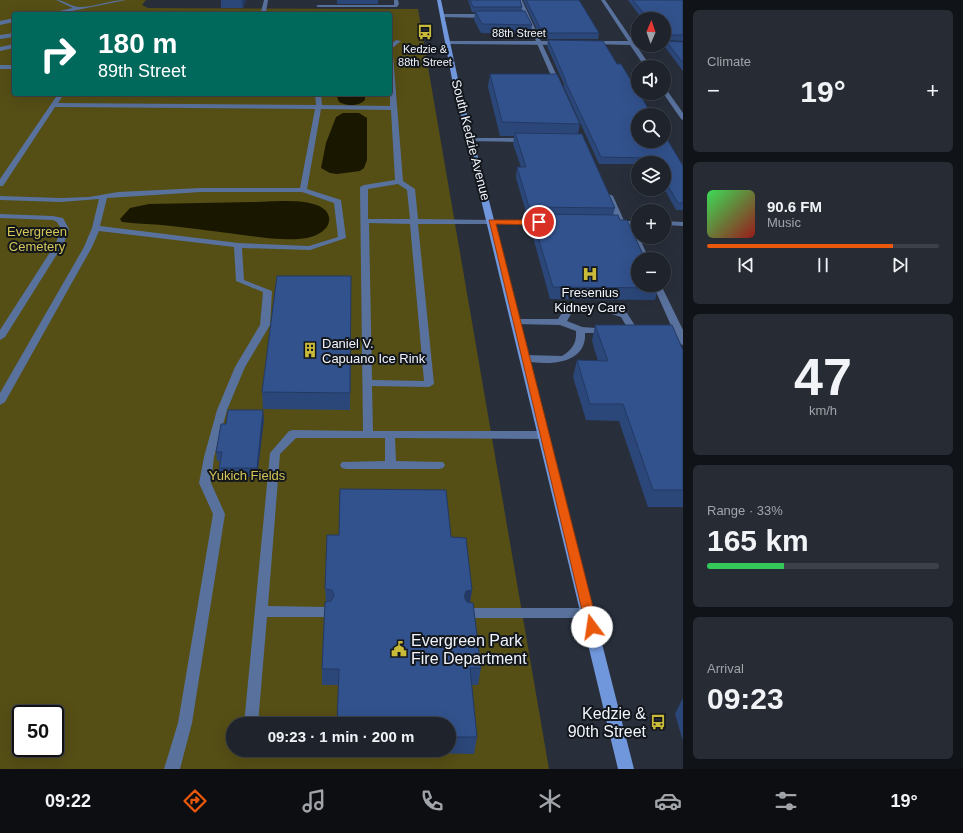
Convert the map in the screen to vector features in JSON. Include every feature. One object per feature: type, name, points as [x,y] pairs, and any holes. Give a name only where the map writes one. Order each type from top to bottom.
[{"type":"main road","name":"South Kedzie Avenue","points":[[439,0],[515,321],[626,769]]},
{"type":"street","points":[[58,0],[79,8]]},
{"type":"street","points":[[59,12],[124,0]]},
{"type":"street","points":[[263,12],[266,0]]},
{"type":"street","points":[[318,6],[395,6],[396,0]]},
{"type":"street","points":[[520,0],[523,12],[564,97]]},
{"type":"street","points":[[603,0],[631,38]]},
{"type":"street","points":[[441,13],[489,10]]},
{"type":"street","points":[[519,16],[523,12]]},
{"type":"street","points":[[441,13],[496,16]]},
{"type":"street","points":[[0,23],[12,20]]},
{"type":"street","points":[[0,38],[12,35]]},
{"type":"street","points":[[392,46],[398,41]]},
{"type":"street","name":"88th Street","points":[[448,42],[570,43]]},
{"type":"street","points":[[585,43],[631,43]]},
{"type":"street","points":[[671,44],[683,44]]},
{"type":"street","points":[[0,49],[12,46]]},
{"type":"street","points":[[0,67],[12,66]]},
{"type":"street","points":[[392,82],[399,182]]},
{"type":"street","points":[[0,184],[60,96]]},
{"type":"street","points":[[302,190],[318,108],[318,96]]},
{"type":"street","points":[[671,100],[683,118]]},
{"type":"street","points":[[54,106],[394,108]]},
{"type":"street","points":[[471,140],[537,140]]},
{"type":"street","points":[[366,383],[429,384],[411,189],[399,182],[364,187],[366,383],[368,434]]},
{"type":"street","points":[[0,198],[61,200],[88,199],[118,194],[201,190],[302,190],[338,202],[342,238],[310,248],[238,245],[96,228]]},
{"type":"street","points":[[606,190],[641,252]]},
{"type":"street","points":[[0,402],[85,253],[96,228],[104,196]]},
{"type":"street","points":[[0,216],[53,218],[60,220],[65,229],[62,240],[0,337]]},
{"type":"street","points":[[364,221],[554,222]]},
{"type":"street","points":[[606,223],[631,223]]},
{"type":"street","points":[[671,223],[683,224]]},
{"type":"street","points":[[172,769],[185,723],[219,514],[205,483],[209,457],[222,410],[240,367],[264,325],[268,291],[240,281],[238,245]]},
{"type":"street","points":[[660,292],[681,333],[683,342]]},
{"type":"street","points":[[515,321],[562,322],[580,330],[638,332],[624,315],[606,309]]},
{"type":"street","points":[[562,322],[567,312],[571,310],[579,310]]},
{"type":"street","points":[[525,358],[565,358],[576,350],[580,343],[582,337],[580,330]]},
{"type":"street","points":[[656,332],[681,333]]},
{"type":"street","points":[[253,717],[275,452],[293,434],[544,435]]},
{"type":"street","points":[[390,434],[391,465]]},
{"type":"street","points":[[346,465],[439,465]]},
{"type":"street","points":[[261,611],[326,612]]},
{"type":"street","points":[[470,613],[588,614]]},
{"type":"green space","name":"Yukich Fields","points":[[0,0],[146,0],[142,5],[148,8],[418,9],[549,769],[0,769]]},
{"type":"shaded area","points":[[337,96],[365,96],[365,100],[356,105],[339,102]]},
{"type":"shaded area","points":[[343,113],[359,113],[367,118],[367,160],[364,168],[360,171],[337,174],[330,173],[321,168],[326,143],[336,117]]},
{"type":"shaded area","points":[[296,201],[318,205],[325,210],[329,217],[328,225],[315,236],[300,239],[285,239],[165,225],[122,222],[120,219],[130,208],[149,204]]},
{"type":"building","points":[[470,0],[520,0],[522,7],[473,7]]},
{"type":"building","points":[[526,0],[579,0],[599,33],[545,33],[542,28],[540,28]]},
{"type":"building","points":[[633,0],[683,0],[683,35],[671,35],[671,12],[642,12]]},
{"type":"building","points":[[475,11],[525,11],[532,25],[482,24]]},
{"type":"building","points":[[548,40],[603,41],[617,64],[621,64],[631,80],[631,100],[643,100],[648,108],[631,108],[631,148],[671,148],[671,146],[683,166],[683,203],[678,203],[671,191],[671,156],[601,157]]},
{"type":"building","points":[[671,41],[683,42],[683,63],[671,47]]},
{"type":"building","points":[[490,74],[557,74],[580,124],[502,122]]},
{"type":"building","points":[[515,133],[582,134],[615,208],[529,207],[517,167],[526,167]]},
{"type":"building","name":"Fresenius Kidney Care","points":[[531,214],[618,215],[620,220],[627,220],[631,229],[631,244],[638,244],[642,252],[631,252],[631,288],[553,287]]},
{"type":"building","name":"Daniel V. Capuano Ice Rink","points":[[277,276],[351,276],[350,393],[262,392]]},
{"type":"building","points":[[595,325],[672,325],[683,350],[683,490],[653,490],[623,404],[590,404],[577,360],[608,361]]},
{"type":"building","points":[[228,410],[263,410],[257,468],[219,468],[222,452],[216,452],[221,424],[226,424]]},
{"type":"building","name":"Evergreen Park Fire Department","points":[[340,489],[446,490],[451,537],[466,538],[472,590],[466,591],[464,597],[467,602],[473,603],[481,668],[470,668],[477,737],[456,737],[456,717],[337,717],[339,669],[322,669],[325,602],[331,601],[334,596],[332,590],[325,589],[327,535],[339,535]]},
{"type":"place","name":"Kedzie & 88th Street","points":[[425,32]]},
{"type":"place","name":"Fresenius Kidney Care","points":[[590,274]]},
{"type":"place","name":"Daniel V. Capuano Ice Rink","points":[[310,350]]},
{"type":"place","name":"Evergreen Park Fire Department","points":[[399,649]]},
{"type":"place","name":"Kedzie & 90th Street","points":[[658,722]]},
{"type":"route","points":[[539,222],[492,222],[515,321],[592,627]]},
{"type":"park label","name":"Evergreen Cemetery","points":[[37,238]]}]
